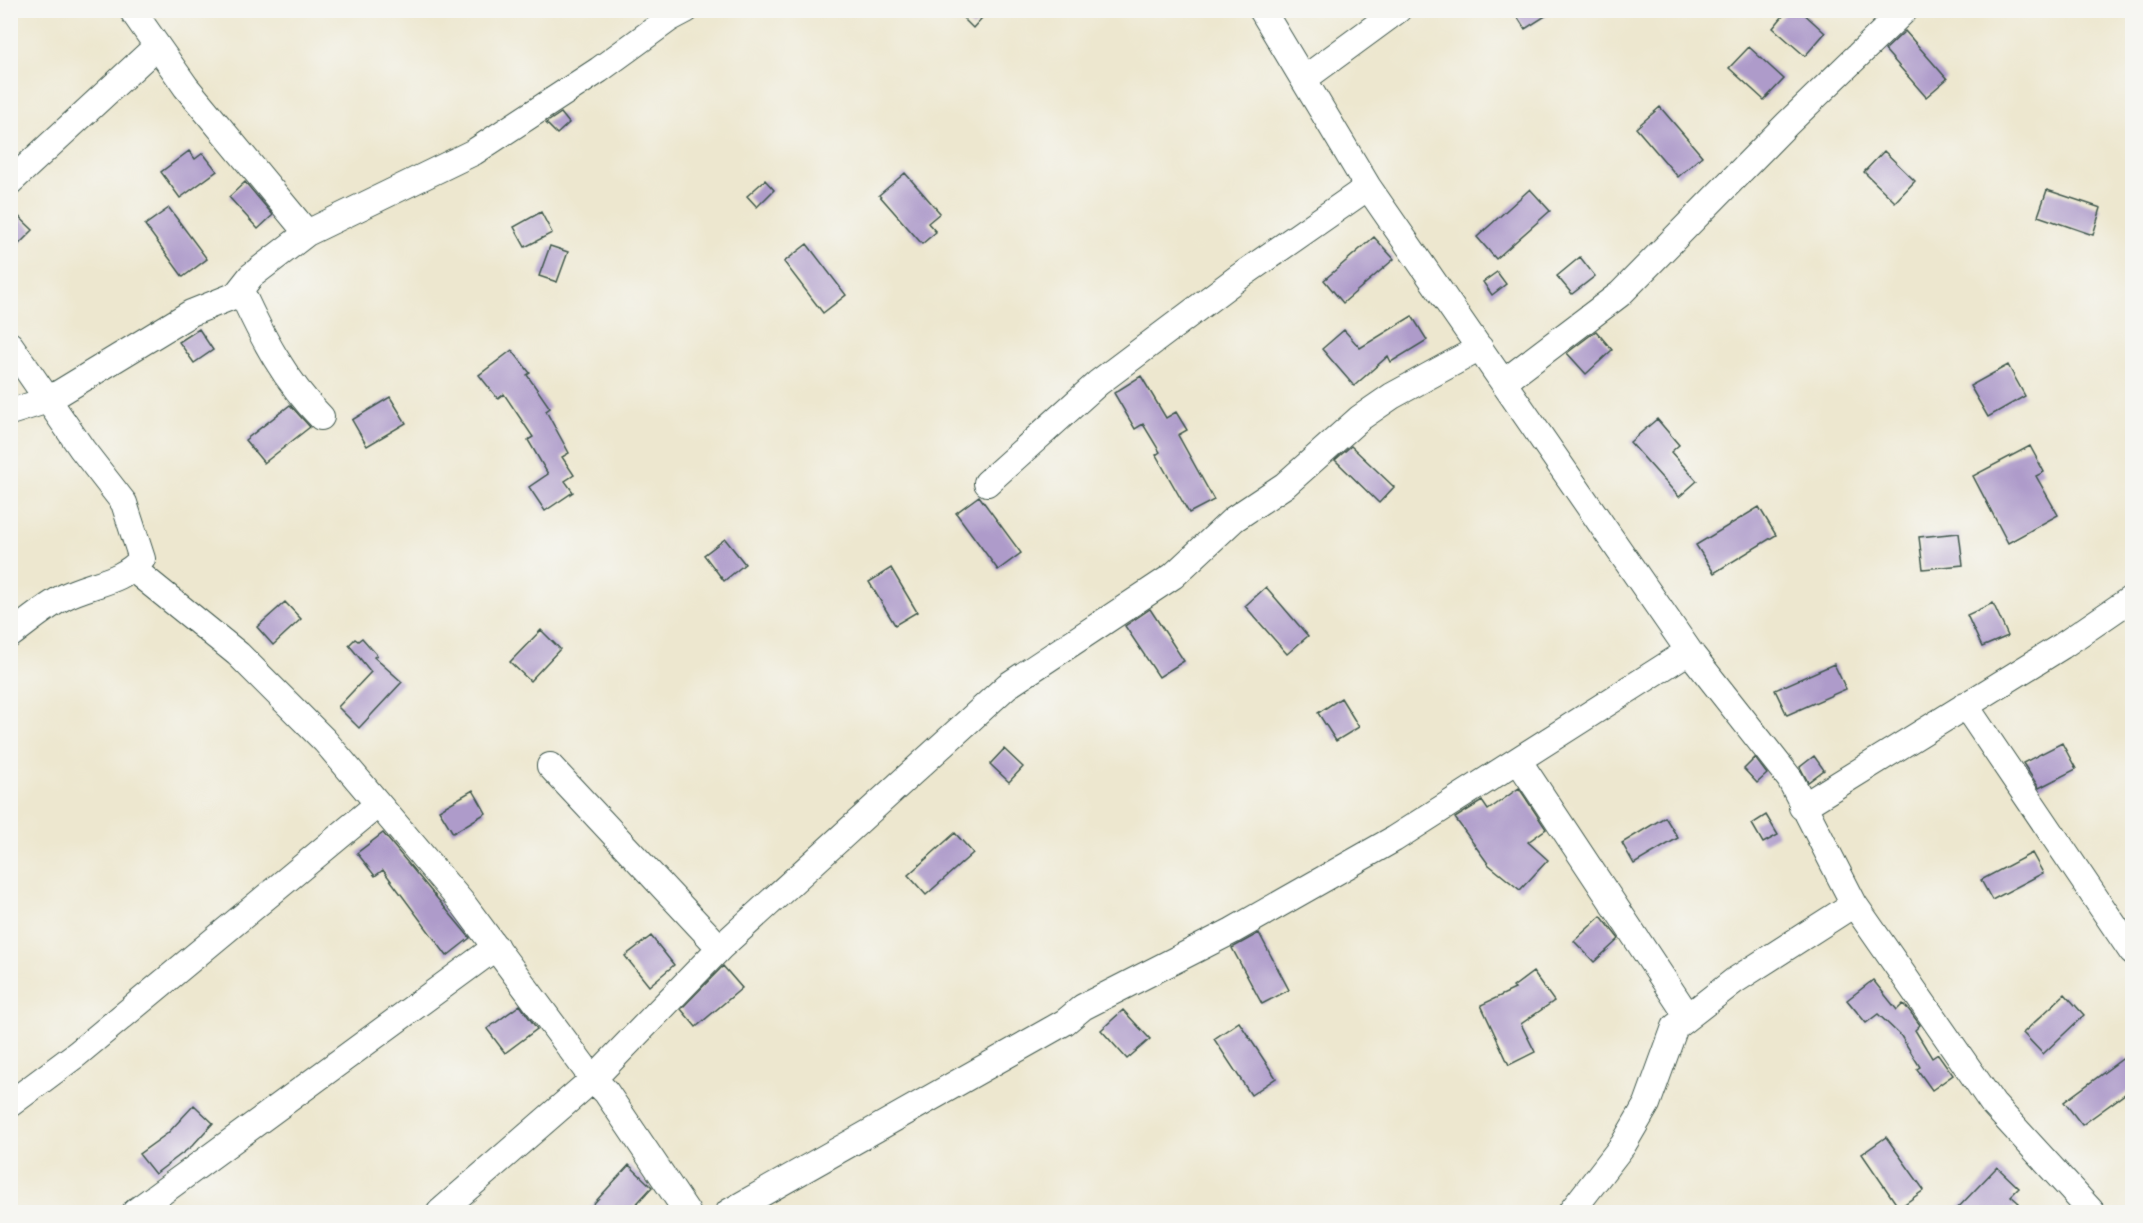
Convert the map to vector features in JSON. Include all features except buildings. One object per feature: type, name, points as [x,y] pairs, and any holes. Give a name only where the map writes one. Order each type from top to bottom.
[{"type":"street","points":[[132,10],[186,87],[308,233]]},
{"type":"street","points":[[10,412],[48,400],[191,313],[230,298],[241,291],[251,276],[308,233],[474,152],[599,70],[669,19],[686,10]]},
{"type":"street","points":[[1262,10],[1368,187],[1689,651],[1790,780],[1854,904],[1994,1104],[2092,1212]]},
{"type":"street","points":[[1304,79],[1398,10]]},
{"type":"street","points":[[1504,382],[1620,294],[1787,124],[1905,10]]},
{"type":"street","points":[[10,182],[157,46]]},
{"type":"street","points":[[987,483],[1098,383],[1239,277],[1368,187]]},
{"type":"street","points":[[241,291],[259,330],[298,394],[321,417]]},
{"type":"street","points":[[10,345],[82,449],[124,503],[142,559],[133,569],[119,578],[64,597],[10,635]]},
{"type":"street","points":[[440,1212],[593,1078],[720,948],[1007,686],[1173,576],[1234,519],[1285,485],[1360,418],[1392,396],[1480,348]]},
{"type":"street","points":[[133,569],[238,654],[324,741],[464,905],[593,1078],[606,1092],[687,1212]]},
{"type":"street","points":[[1802,807],[2133,598]]},
{"type":"street","points":[[729,1212],[1065,1022],[1083,1007],[1232,931],[1394,839],[1689,651]]},
{"type":"street","points":[[1965,705],[2133,952]]},
{"type":"street","points":[[1518,760],[1687,1015]]},
{"type":"street","points":[[549,766],[720,948]]},
{"type":"street","points":[[10,1104],[77,1054],[377,805]]},
{"type":"street","points":[[1571,1212],[1623,1145],[1647,1104],[1675,1028],[1687,1015],[1734,981],[1854,904]]},
{"type":"street","points":[[134,1212],[496,947]]},
{"type":"street","points":[[10,1113],[69,1072]]},
{"type":"street","points":[[134,1212],[222,1144]]}]
